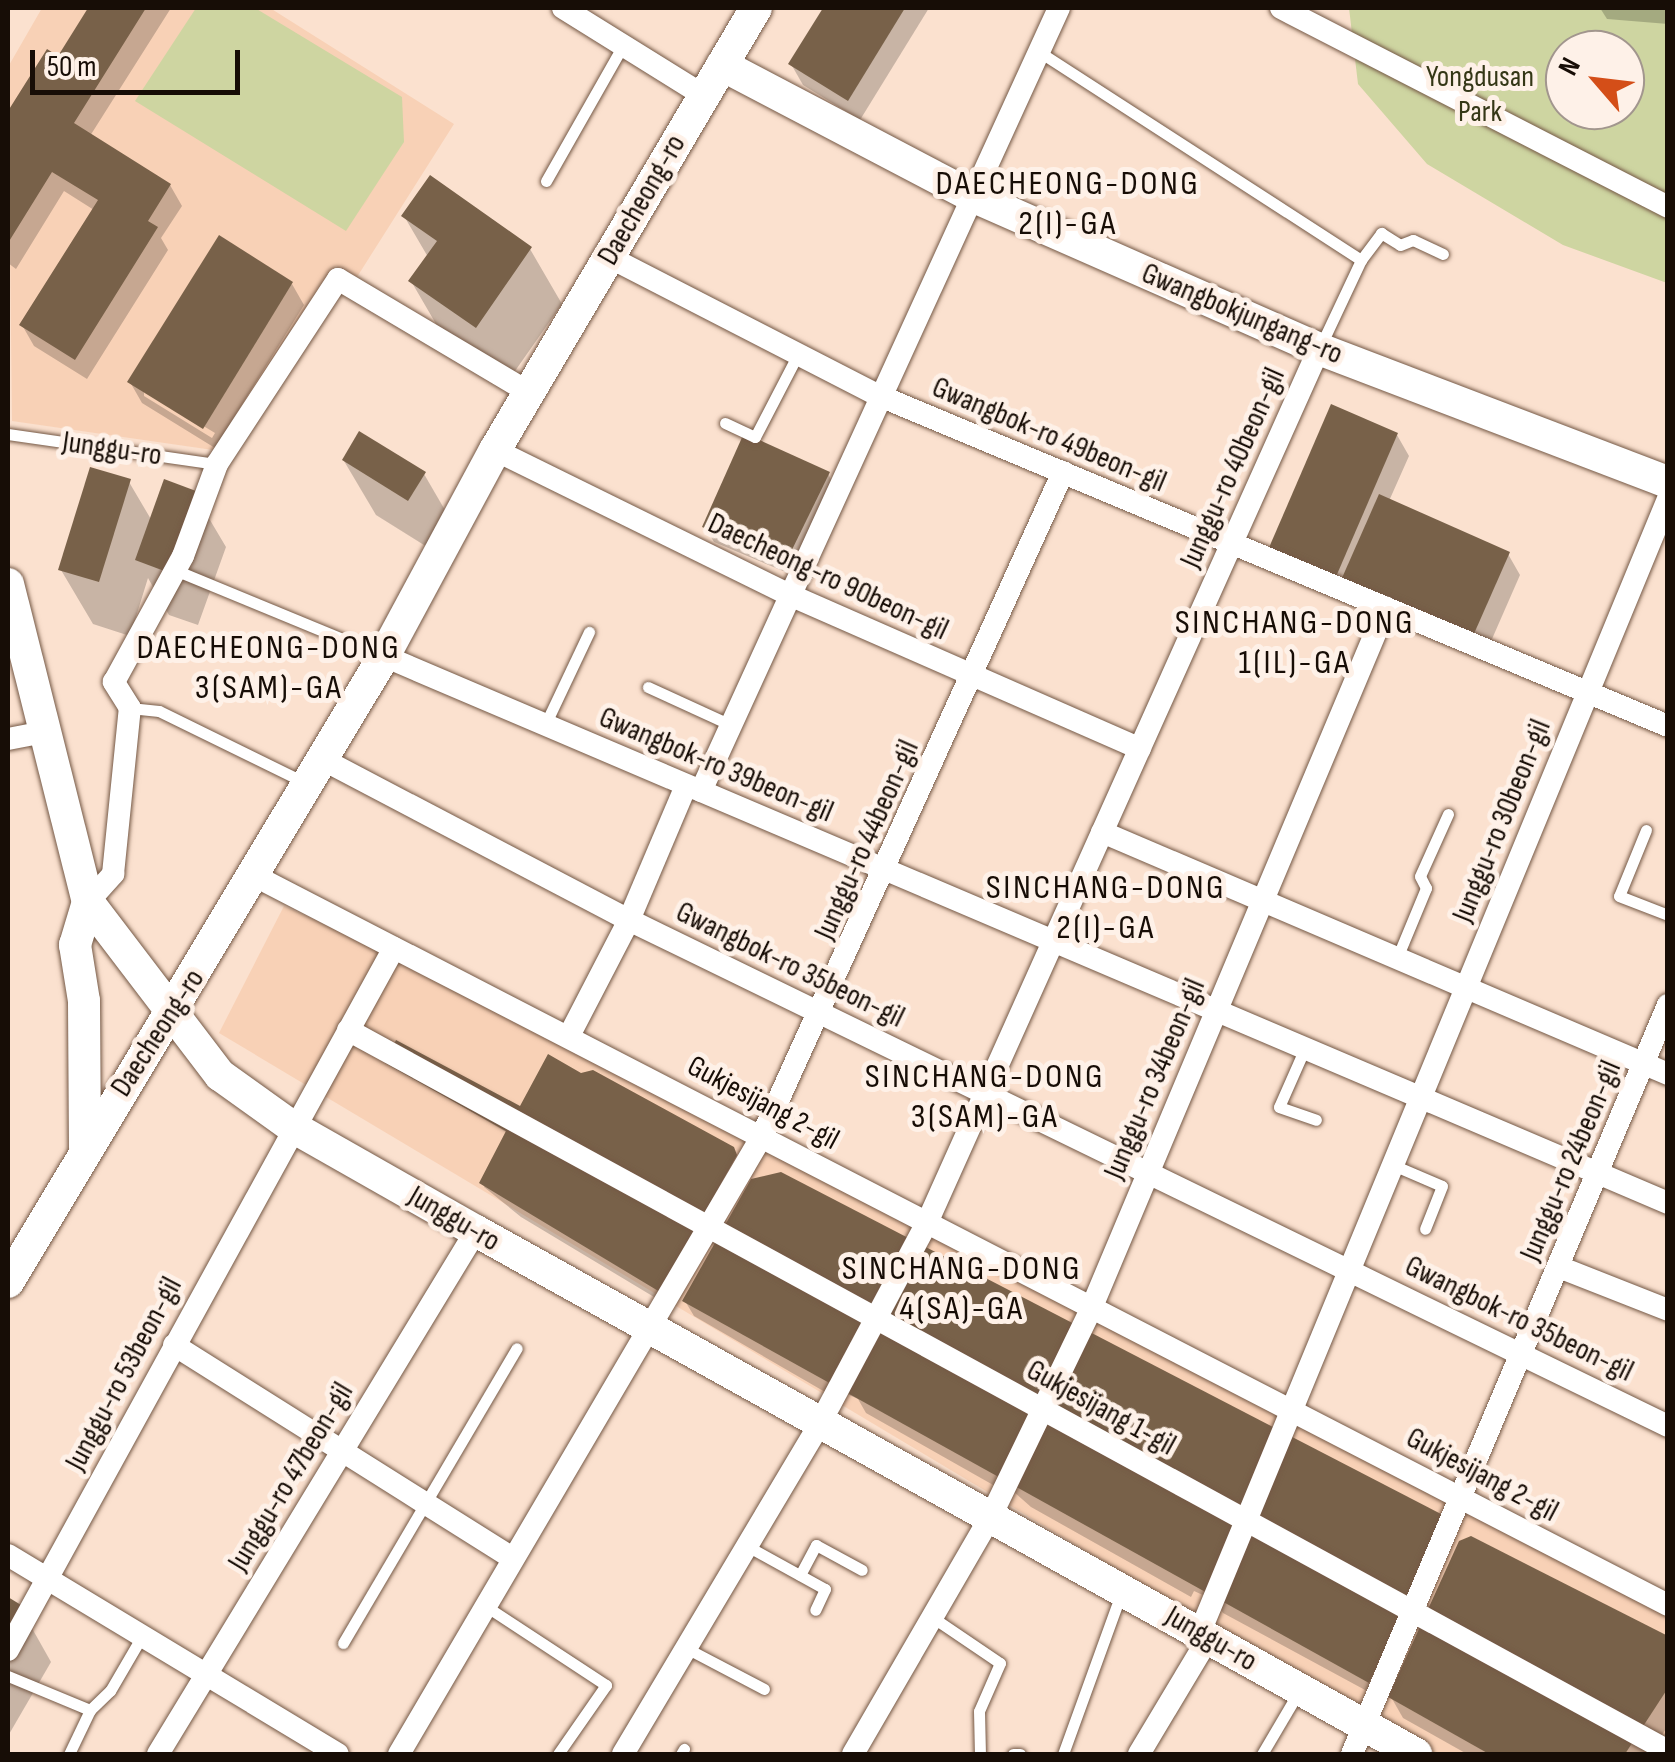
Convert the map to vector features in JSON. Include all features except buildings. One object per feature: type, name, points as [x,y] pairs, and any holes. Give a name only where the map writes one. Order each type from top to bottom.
[{"type":"main road","name":"Daecheong-ro","points":[[8,1282],[85,1148],[255,876],[384,656],[495,450],[756,8]]},
{"type":"main road","name":"Gwangbokjungang-ro","points":[[722,65],[970,195],[1319,349],[1668,482]]},
{"type":"main road","name":"Junggu-ro","points":[[8,584],[14,644],[88,902],[220,1075],[291,1126],[819,1425],[992,1514],[1300,1689],[1360,1741],[1416,1754]]},
{"type":"main road","points":[[85,1148],[84,1001],[76,945],[88,902]]},
{"type":"street","points":[[562,8],[621,49],[703,95]]},
{"type":"street","points":[[570,1034],[731,724],[970,195],[1059,8]]},
{"type":"street","points":[[1293,11],[1668,207]]},
{"type":"street","name":"Gwangbok-ro 49beon-gil","points":[[609,257],[880,396],[1064,472],[1231,548],[1668,726]]},
{"type":"street","points":[[88,902],[112,874],[130,708],[114,682],[176,570],[217,464],[338,278],[530,393]]},
{"type":"street","name":"Junggu-ro 40beon-gil","points":[[622,1754],[819,1425],[926,1224],[1319,349]]},
{"type":"street","name":"Daecheong-ro 90beon-gil","points":[[495,450],[790,594],[1140,749]]},
{"type":"street","name":"Junggu-ro 44beon-gil","points":[[399,1754],[512,1558],[652,1330],[762,1136],[887,870],[1064,472]]},
{"type":"street","name":"Junggu-ro 30beon-gil","points":[[1138,1754],[1204,1635],[1292,1408],[1668,499]]},
{"type":"street","name":"Junggu-ro 34beon-gil","points":[[853,1754],[992,1514],[1091,1309],[1386,608]]},
{"type":"street","name":"Gwangbok-ro 39beon-gil","points":[[384,656],[1668,1202]]},
{"type":"street","points":[[8,739],[40,733]]},
{"type":"street","name":"Gwangbok-ro 35beon-gil","points":[[315,772],[1350,1268],[1668,1426]]},
{"type":"street","points":[[1102,832],[1668,1074]]},
{"type":"street","name":"Gukjesijang 2-gil","points":[[255,876],[570,1034],[926,1224],[1292,1408],[1668,1606]]},
{"type":"street","name":"Junggu-ro 53beon-gil","points":[[8,1650],[291,1126],[394,948]]},
{"type":"street","name":"Junggu-ro 24beon-gil","points":[[1360,1741],[1668,1005]]},
{"type":"street","name":"Gukjesijang 1-gil","points":[[348,1030],[1668,1751]]},
{"type":"street","name":"Junggu-ro 47beon-gil","points":[[158,1754],[476,1231]]},
{"type":"street","points":[[1559,1267],[1668,1310]]},
{"type":"street","points":[[174,1345],[340,1454],[512,1558]]},
{"type":"street","points":[[8,1555],[338,1754]]},
{"type":"lane","points":[[546,180],[621,49]]},
{"type":"lane","points":[[1038,51],[1361,260]]},
{"type":"lane","points":[[1319,349],[1361,260],[1381,233],[1400,245],[1412,240],[1443,254]]},
{"type":"lane","points":[[725,423],[755,437],[798,354]]},
{"type":"lane","name":"Junggu-ro","points":[[8,434],[217,464]]},
{"type":"lane","points":[[176,570],[384,656]]},
{"type":"lane","points":[[546,725],[589,632]]},
{"type":"lane","points":[[648,687],[731,724]]},
{"type":"lane","points":[[130,708],[158,711],[315,772]]},
{"type":"lane","points":[[1397,958],[1426,888],[1420,876],[1448,814]]},
{"type":"lane","points":[[1646,830],[1619,896],[1668,915]]},
{"type":"lane","points":[[1304,1048],[1279,1107],[1316,1120]]},
{"type":"lane","points":[[1393,1165],[1442,1186],[1425,1229]]},
{"type":"lane","points":[[343,1644],[422,1502],[517,1348]]},
{"type":"lane","points":[[800,1575],[816,1545],[862,1570]]},
{"type":"lane","points":[[747,1546],[825,1589],[815,1610]]},
{"type":"lane","points":[[1064,1754],[1123,1588]]},
{"type":"lane","points":[[484,1605],[606,1685],[558,1754]]},
{"type":"lane","points":[[932,1617],[1000,1663],[979,1710],[980,1754]]},
{"type":"lane","points":[[69,1754],[90,1710],[110,1692],[142,1636]]},
{"type":"lane","points":[[686,1648],[764,1689]]},
{"type":"lane","points":[[8,1676],[90,1710]]},
{"type":"lane","points":[[1262,1754],[1300,1689]]},
{"type":"shaded area","points":[[42,8],[270,8],[454,124],[357,277],[336,266],[213,450],[12,421],[8,67]]},
{"type":"shaded area","points":[[284,906],[570,1034],[1667,1606],[1667,1754],[1426,1754],[219,1033]]},
{"type":"green space","points":[[196,8],[255,8],[402,97],[404,142],[346,231],[135,101]]},
{"type":"green space","name":"Yongdusan Park","points":[[1349,8],[1667,8],[1667,283],[1563,245],[1427,164],[1358,84]]},
{"type":"district","name":"DAECHEONG-DONG 2(I)-GA","points":[[1068,204]]},
{"type":"district","name":"SINCHANG-DONG 1(IL)-GA","points":[[1295,643]]},
{"type":"district","name":"DAECHEONG-DONG 3(SAM)-GA","points":[[269,668]]},
{"type":"district","name":"SINCHANG-DONG 2(I)-GA","points":[[1106,908]]},
{"type":"district","name":"SINCHANG-DONG 3(SAM)-GA","points":[[985,1097]]},
{"type":"district","name":"SINCHANG-DONG 4(SA)-GA","points":[[962,1289]]}]
